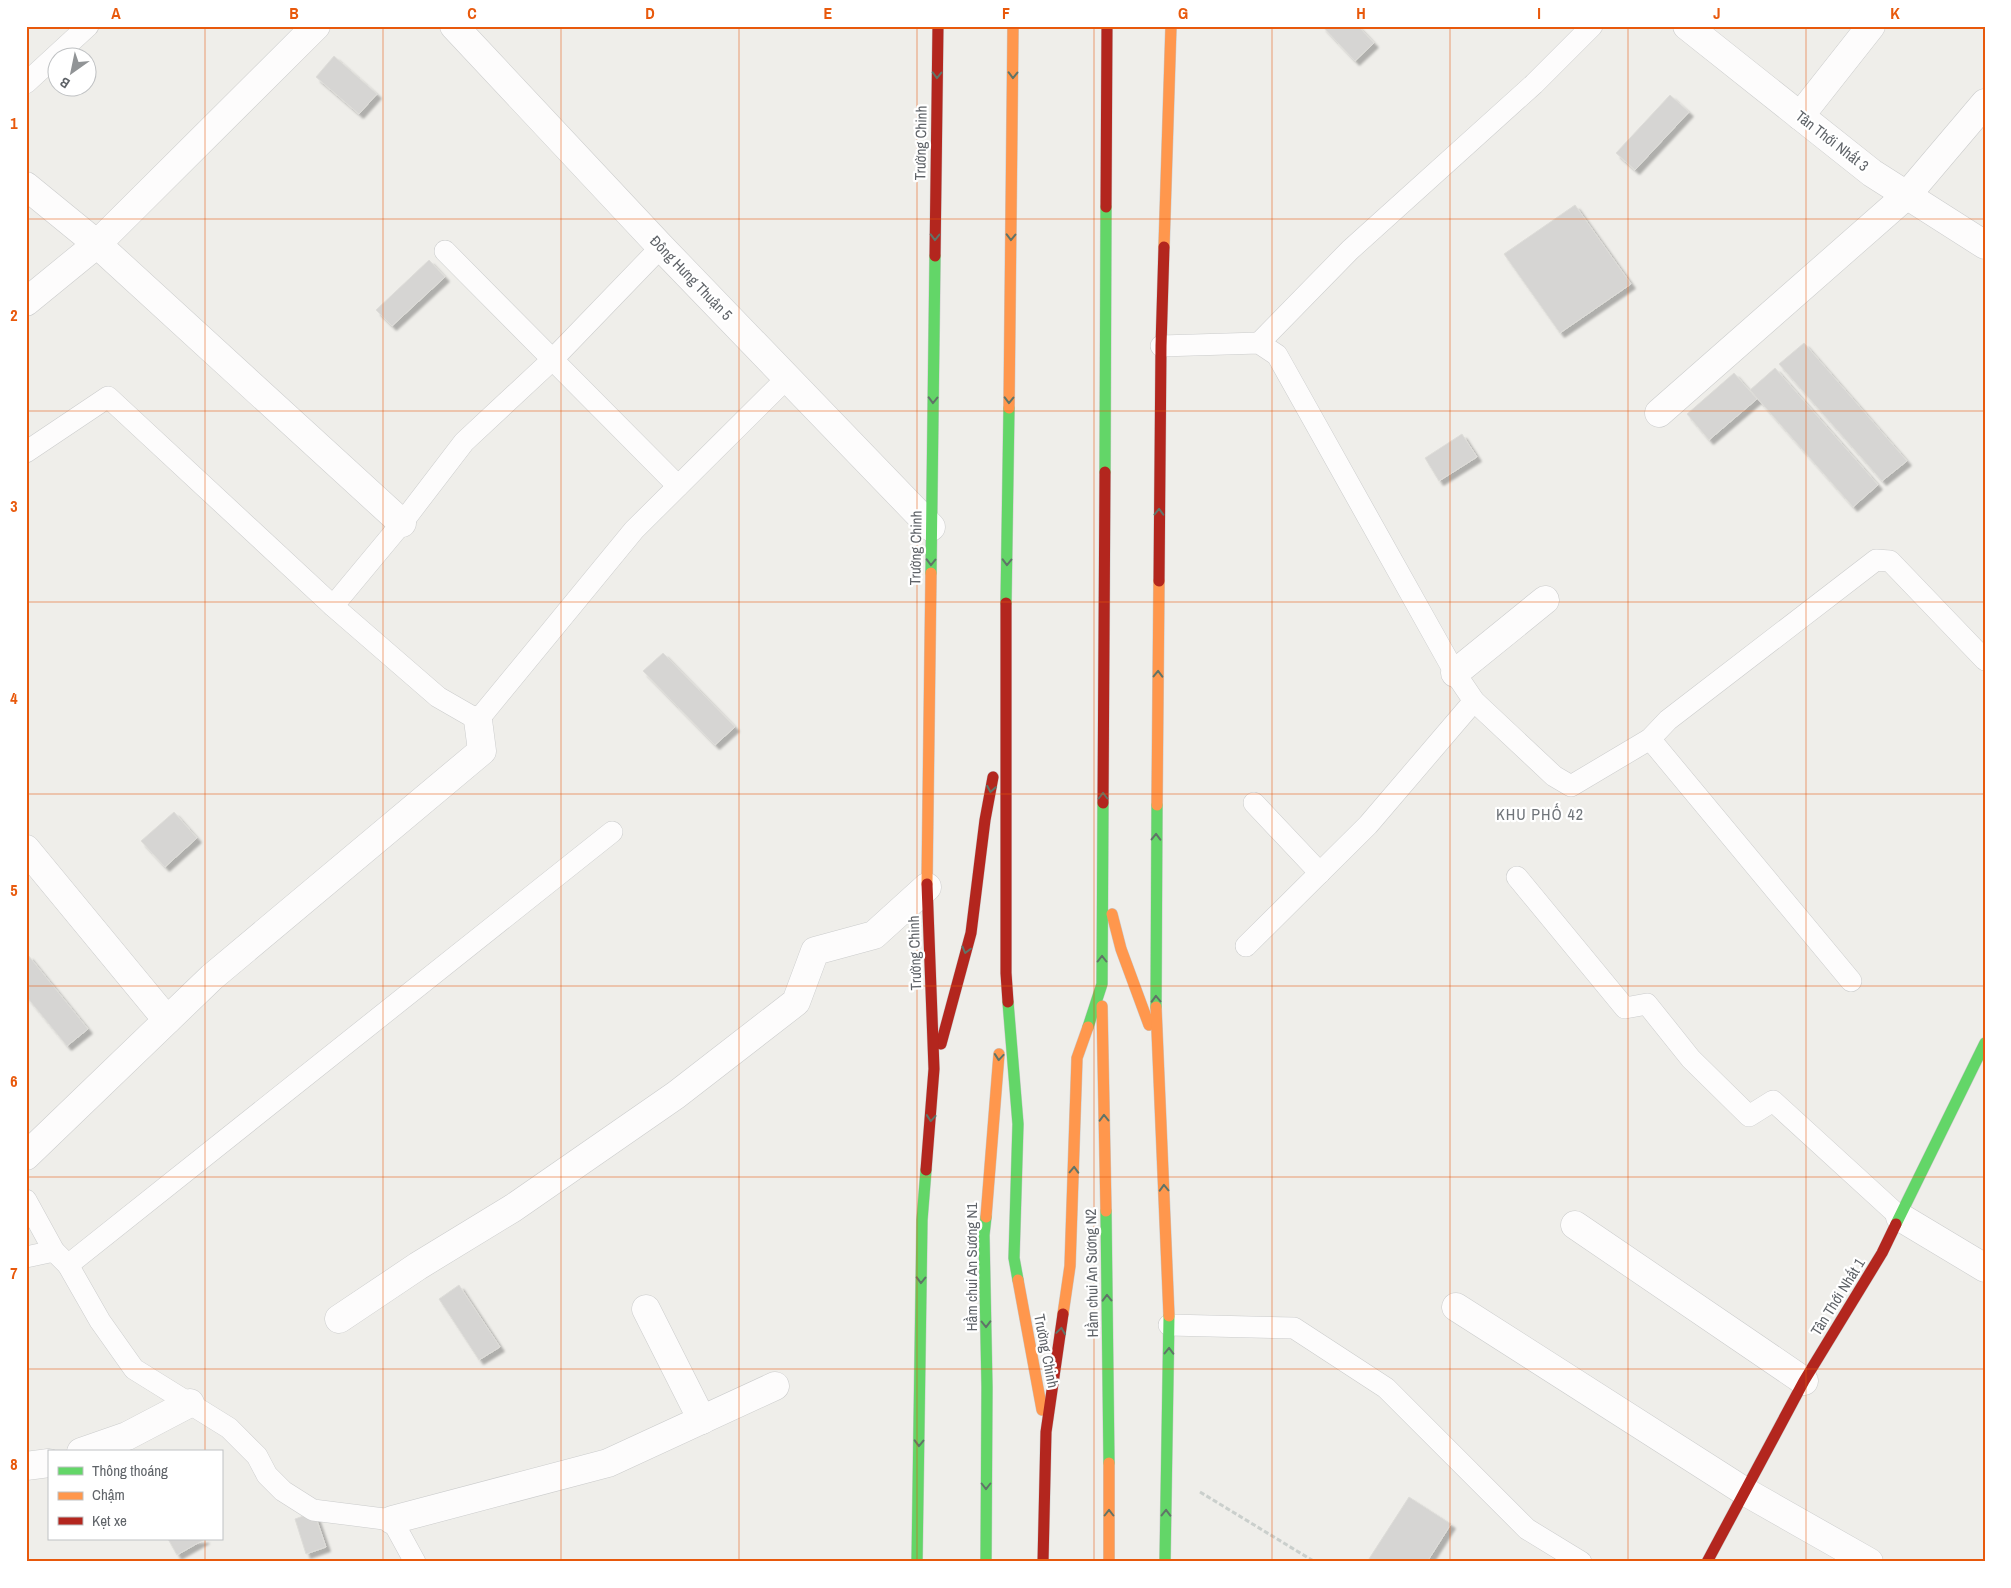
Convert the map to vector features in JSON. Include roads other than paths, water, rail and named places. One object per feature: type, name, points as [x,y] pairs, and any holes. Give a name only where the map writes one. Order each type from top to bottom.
[{"type":"main road","name":"Trường Chinh","points":[[917,1562],[922,1220],[934,1069],[927,887],[938,26]]},
{"type":"main road","name":"Trường Chinh","points":[[1013,26],[1005,707],[1006,973],[1018,1124],[1014,1258],[1046,1432]]},
{"type":"main road","name":"Trường Chinh","points":[[1043,1562],[1046,1432],[1070,1266],[1077,1058],[1102,984],[1106,26]]},
{"type":"main road","name":"Trường Chinh","points":[[1165,1562],[1170,1324],[1155,988],[1161,346],[1171,26]]},
{"type":"main road","name":"Trường Chinh","points":[[934,1069],[971,933],[985,820],[1005,707]]},
{"type":"main road","name":"Trường Chinh","points":[[1102,872],[1121,949],[1157,1048]]},
{"type":"main road","name":"Hầm chui An Sương N1","points":[[986,1562],[987,1388],[984,1235],[1006,973]]},
{"type":"main road","name":"Hầm chui An Sương N2","points":[[1102,984],[1109,1392],[1109,1562]]},
{"type":"main road","name":"Tân Thới Nhất 1","points":[[1707,1562],[1804,1381],[1882,1253],[1985,1043]]},
{"type":"street","points":[[26,302],[97,244],[316,26]]},
{"type":"street","name":"Đông Hưng Thuận 5","points":[[454,26],[661,247],[931,527]]},
{"type":"street","name":"Tân Thới Nhất 3","points":[[1687,26],[1872,173],[1985,245]]},
{"type":"street","points":[[1800,116],[1871,26]]},
{"type":"street","points":[[1659,413],[1907,196],[1985,103]]},
{"type":"street","points":[[26,186],[97,244],[402,523]]},
{"type":"street","points":[[1455,673],[1545,600]]},
{"type":"street","points":[[26,1156],[212,977],[482,751],[478,720]]},
{"type":"street","points":[[26,849],[167,1020]]},
{"type":"street","points":[[338,1318],[513,1208],[676,1095],[796,1002],[815,951],[874,935],[927,887]]},
{"type":"street","points":[[1900,1217],[1985,1268]]},
{"type":"street","points":[[1575,1225],[1804,1381]]},
{"type":"street","points":[[1456,1307],[1744,1491],[1869,1562]]},
{"type":"street","points":[[646,1309],[702,1420]]},
{"type":"street","points":[[392,1520],[608,1463],[775,1386]]},
{"type":"street","points":[[87,1450],[127,1436],[190,1402]]},
{"type":"street","points":[[26,1466],[48,1463]]},
{"type":"lane","points":[[26,83],[88,26]]},
{"type":"lane","points":[[1259,343],[1350,250],[1534,84],[1592,26]]},
{"type":"lane","points":[[333,606],[402,523],[464,442],[552,360],[661,247]]},
{"type":"lane","points":[[445,252],[678,486]]},
{"type":"lane","points":[[1161,346],[1259,343],[1277,355],[1455,673],[1474,701],[1554,776],[1571,786],[1650,739],[1668,720],[1876,560],[1890,561],[1985,660]]},
{"type":"lane","points":[[26,452],[108,397],[333,606],[438,697],[478,720],[634,530],[788,377]]},
{"type":"lane","points":[[1246,946],[1368,825],[1474,701]]},
{"type":"lane","points":[[1650,739],[1851,981]]},
{"type":"lane","points":[[1254,803],[1320,873]]},
{"type":"lane","points":[[26,1257],[61,1258],[612,832]]},
{"type":"lane","points":[[1517,877],[1625,1008],[1647,1004],[1691,1059],[1749,1116],[1773,1101],[1900,1217]]},
{"type":"lane","points":[[26,1200],[100,1321],[134,1370],[190,1402],[229,1428],[257,1456],[267,1475],[278,1486],[313,1510],[392,1520],[416,1562]]},
{"type":"lane","points":[[1170,1324],[1294,1328],[1386,1388],[1526,1529],[1581,1562]]},
{"type":"district","name":"KHU PHỐ 42","points":[[1540,814]]}]
